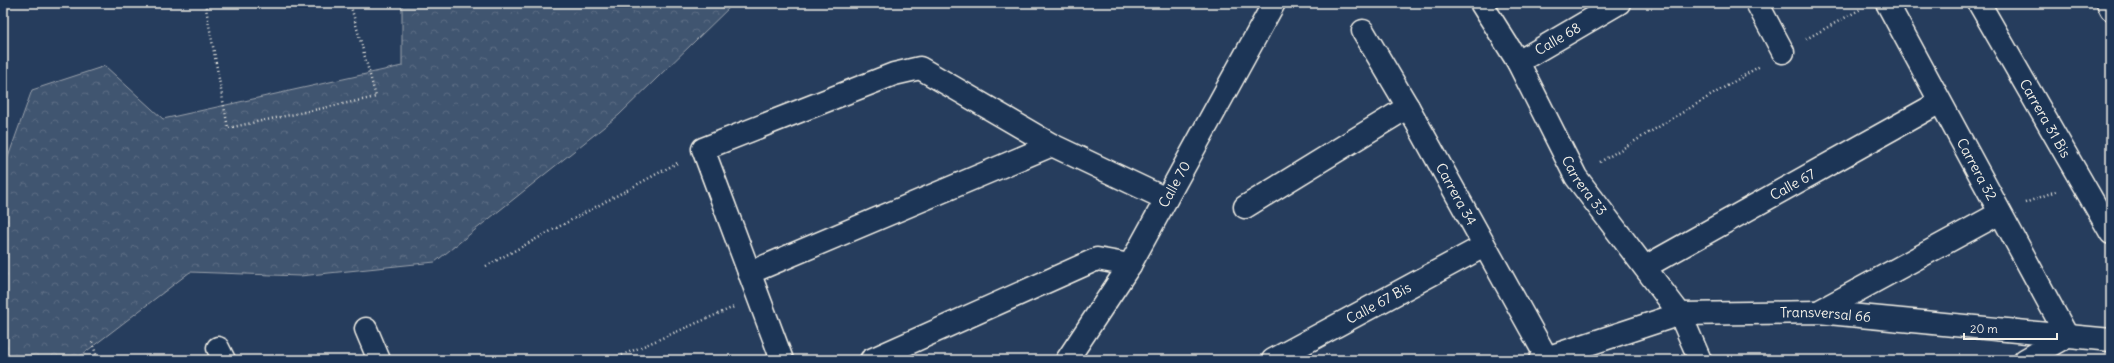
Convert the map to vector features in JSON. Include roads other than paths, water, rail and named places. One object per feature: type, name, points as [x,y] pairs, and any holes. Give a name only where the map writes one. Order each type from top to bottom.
[{"type":"street","name":"Calle 70","points":[[1066,360],[1130,265],[1274,3]]},
{"type":"street","name":"Carrera 33","points":[[1481,3],[1518,62],[1576,177],[1680,314],[1700,360]]},
{"type":"street","name":"Calle 68","points":[[1518,62],[1619,3]]},
{"type":"street","points":[[1757,3],[1783,52]]},
{"type":"street","name":"Carrera 32","points":[[1887,3],[2067,336]]},
{"type":"street","name":"Carrera 31 Bis","points":[[1979,3],[2111,233]]},
{"type":"street","points":[[2108,3],[2111,9]]},
{"type":"street","name":"Carrera 34","points":[[1362,31],[1408,107],[1545,359]]},
{"type":"street","points":[[782,360],[703,149],[894,74],[920,68],[1052,145],[1166,199]]},
{"type":"street","name":"Calle 67","points":[[1645,267],[1940,102]]},
{"type":"street","points":[[1244,206],[1408,107]]},
{"type":"street","points":[[749,273],[1052,145]]},
{"type":"street","points":[[1818,312],[2000,213]]},
{"type":"street","name":"Calle 67 Bis","points":[[1273,360],[1484,246]]},
{"type":"street","points":[[871,360],[1096,259],[1130,265]]},
{"type":"street","name":"Transversal 66","points":[[1545,359],[1680,314],[1818,312],[2111,340]]},
{"type":"street","points":[[366,329],[379,360]]},
{"type":"street","points":[[2025,360],[2067,336]]}]
